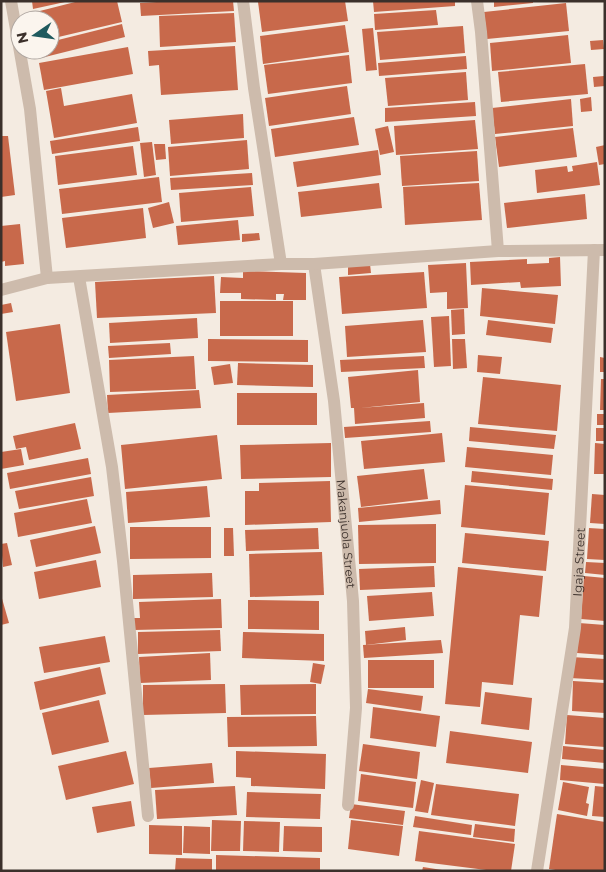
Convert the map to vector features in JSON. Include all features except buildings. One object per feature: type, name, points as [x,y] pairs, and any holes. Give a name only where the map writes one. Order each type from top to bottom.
[{"type":"street","points":[[11,1],[30,109],[47,278]]},
{"type":"street","points":[[243,1],[280,264]]},
{"type":"street","points":[[477,1],[498,251]]},
{"type":"street","points":[[1,290],[47,278],[79,278],[280,264],[314,264],[498,251],[600,250]]},
{"type":"street","name":"Igaja Street","points":[[537,871],[575,628],[600,250]]},
{"type":"street","name":"Makanjuola Street","points":[[314,264],[334,401],[353,601],[356,708],[348,805]]},
{"type":"street","points":[[79,278],[112,467],[148,816]]}]
